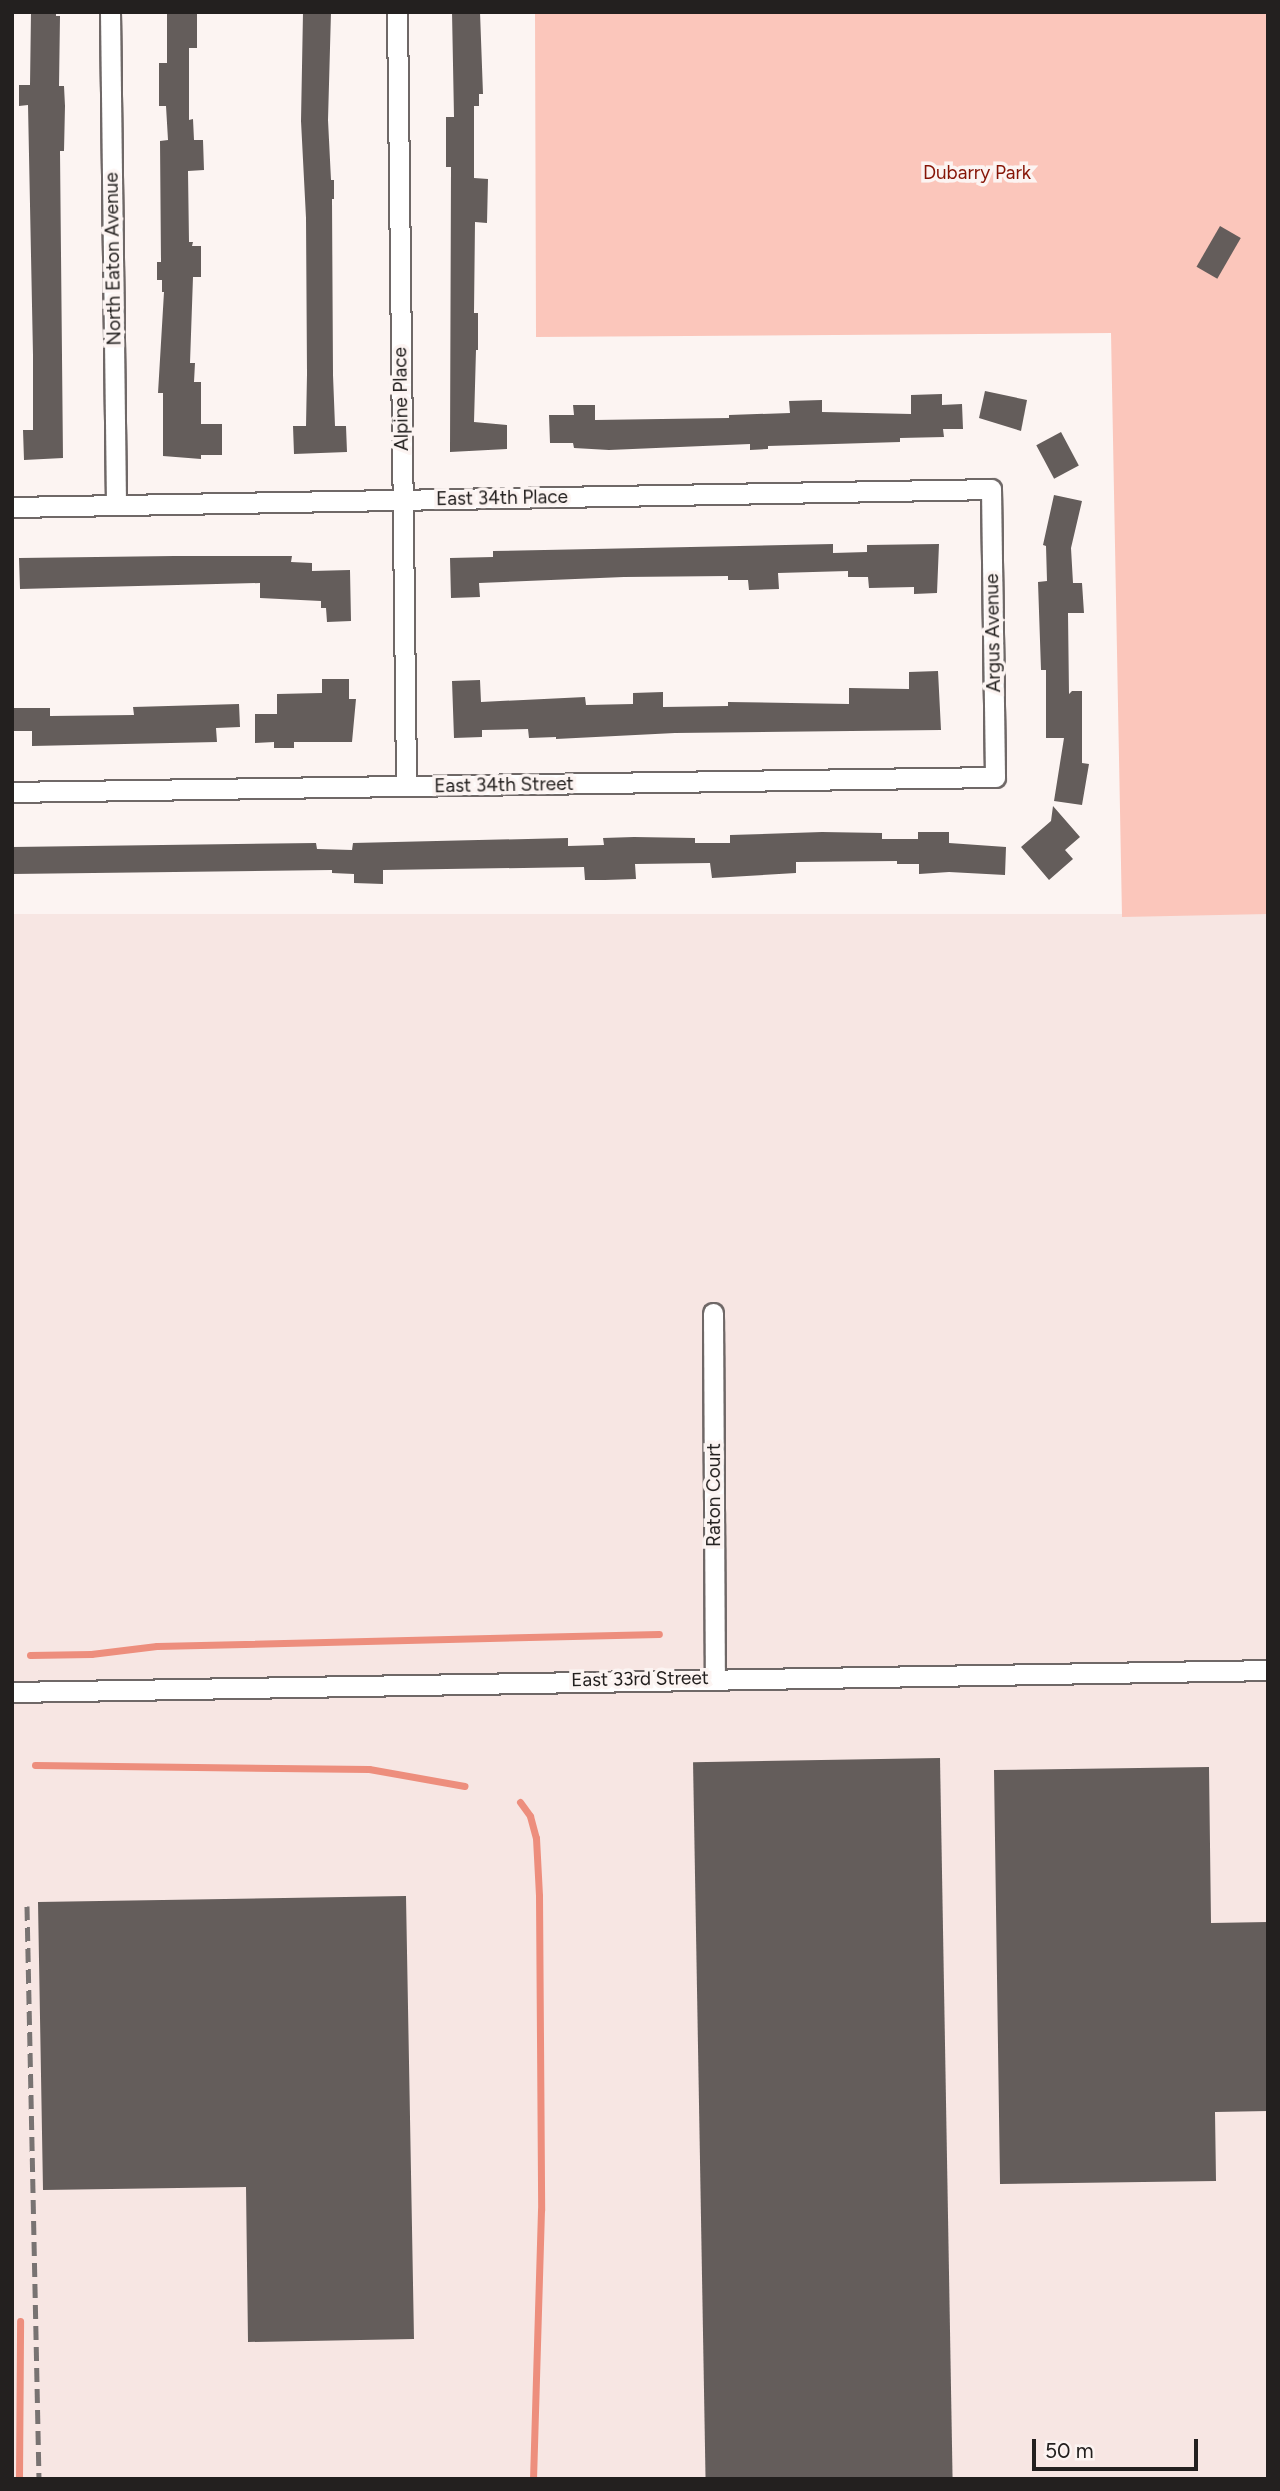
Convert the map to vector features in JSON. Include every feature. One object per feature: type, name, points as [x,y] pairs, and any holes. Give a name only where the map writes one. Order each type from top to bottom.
[{"type":"street","name":"North Eaton Avenue","points":[[110,12],[116,505]]},
{"type":"street","name":"Alpine Place","points":[[397,12],[406,786]]},
{"type":"street","name":"East 34th Place","points":[[12,507],[992,489]]},
{"type":"street","name":"Argus Avenue","points":[[992,489],[995,777]]},
{"type":"street","name":"East 34th Street","points":[[12,792],[995,777]]},
{"type":"street","name":"Raton Court","points":[[713,1313],[715,1677]]},
{"type":"street","name":"East 33rd Street","points":[[12,1692],[715,1677],[1268,1670]]},
{"type":"shaded area","points":[[12,914],[1268,914],[1268,2479],[12,2479]]},
{"type":"green space","name":"Dubarry Park","points":[[535,12],[1268,12],[1268,914],[1122,917],[1111,333],[536,337]]},
{"type":"building","points":[[31,12],[56,12],[56,16],[60,16],[59,86],[64,86],[65,106],[64,151],[60,151],[63,458],[24,460],[23,430],[33,430],[33,355],[28,105],[19,106],[19,85],[30,85]]},
{"type":"building","points":[[167,12],[197,12],[197,48],[189,48],[189,120],[193,119],[194,140],[203,140],[204,170],[188,171],[189,242],[193,242],[192,246],[201,246],[201,277],[193,277],[190,363],[195,363],[194,382],[201,382],[201,424],[222,424],[222,455],[201,455],[201,459],[163,456],[163,393],[158,393],[164,292],[162,280],[157,280],[157,262],[161,262],[160,141],[168,140],[166,106],[159,106],[159,63],[167,63]]},
{"type":"building","points":[[303,12],[331,12],[328,120],[331,180],[334,180],[333,375],[335,426],[346,426],[347,452],[294,454],[293,426],[306,426],[306,218],[301,121]]},
{"type":"building","points":[[452,12],[480,12],[483,94],[479,94],[479,106],[474,106],[474,178],[488,179],[487,223],[475,222],[474,313],[478,313],[478,350],[474,422],[507,425],[507,449],[450,452],[451,167],[446,167],[446,117],[454,117]]},
{"type":"building","points":[[1220,226],[1241,238],[1217,279],[1196,267]]},
{"type":"building","points":[[985,391],[1027,400],[1021,431],[979,418]]},
{"type":"building","points":[[942,394],[942,405],[962,404],[963,429],[943,429],[944,437],[900,438],[900,442],[768,446],[768,449],[750,450],[750,444],[609,450],[574,448],[573,443],[550,443],[549,415],[574,415],[573,405],[595,405],[595,420],[729,418],[729,415],[790,413],[789,401],[822,400],[822,412],[911,414],[911,395]]},
{"type":"building","points":[[1061,432],[1079,466],[1054,479],[1036,445]]},
{"type":"building","points":[[1054,495],[1082,501],[1071,548],[1073,583],[1082,583],[1084,613],[1068,613],[1069,694],[1072,691],[1082,691],[1082,763],[1089,764],[1082,805],[1054,801],[1064,738],[1046,738],[1046,670],[1041,670],[1038,582],[1047,581],[1046,546],[1043,545]]},
{"type":"building","points":[[833,544],[833,553],[867,552],[867,545],[939,544],[937,593],[914,594],[914,587],[869,588],[868,577],[848,577],[848,571],[778,573],[779,589],[749,590],[748,580],[728,580],[728,576],[624,577],[479,583],[480,597],[451,598],[450,558],[493,557],[493,551]]},
{"type":"building","points":[[292,556],[291,562],[312,563],[312,571],[350,570],[351,621],[327,622],[326,608],[321,608],[321,601],[260,598],[260,583],[20,589],[19,558]]},
{"type":"building","points":[[938,671],[941,730],[675,733],[556,739],[529,738],[528,729],[482,730],[482,737],[454,738],[452,681],[480,680],[481,702],[585,697],[586,705],[633,704],[633,693],[663,692],[663,707],[728,706],[728,702],[849,704],[849,688],[909,689],[909,672]]},
{"type":"building","points":[[322,679],[349,679],[349,699],[356,699],[352,742],[294,742],[294,748],[274,748],[274,742],[255,743],[255,714],[277,714],[277,694],[322,693]]},
{"type":"building","points":[[239,704],[240,727],[216,728],[217,742],[32,746],[32,731],[12,731],[12,708],[50,708],[50,716],[134,715],[133,707]]},
{"type":"building","points":[[1053,806],[1080,837],[1065,850],[1073,859],[1049,880],[1021,847],[1051,821]]},
{"type":"building","points":[[918,832],[949,832],[949,843],[1006,847],[1005,875],[949,872],[919,874],[919,864],[897,864],[897,861],[796,862],[796,873],[712,878],[710,863],[635,864],[636,879],[605,880],[585,880],[584,867],[383,870],[383,884],[354,883],[354,874],[332,873],[332,870],[12,874],[12,847],[316,843],[317,849],[352,850],[353,843],[568,838],[568,846],[604,845],[603,838],[634,837],[695,838],[695,843],[730,843],[730,835],[882,833],[882,839],[918,839]]},
{"type":"building","points":[[940,1758],[953,2479],[706,2479],[693,1762]]},
{"type":"building","points":[[1209,1767],[1211,1923],[1268,1922],[1268,2111],[1215,2112],[1216,2181],[1000,2184],[994,1770]]},
{"type":"building","points":[[406,1896],[414,2339],[248,2342],[246,2187],[43,2190],[38,1902]]},
{"type":"waterway","points":[[30,1655],[91,1654],[157,1646],[659,1634]]},
{"type":"waterway","points":[[35,1765],[369,1769],[464,1786]]},
{"type":"waterway","points":[[520,1802],[530,1816],[536,1838],[539,1896],[541,2210],[533,2479]]},
{"type":"waterway","points":[[19,2479],[20,2321]]},
{"type":"railway","points":[[27,1906],[39,2479]]}]
